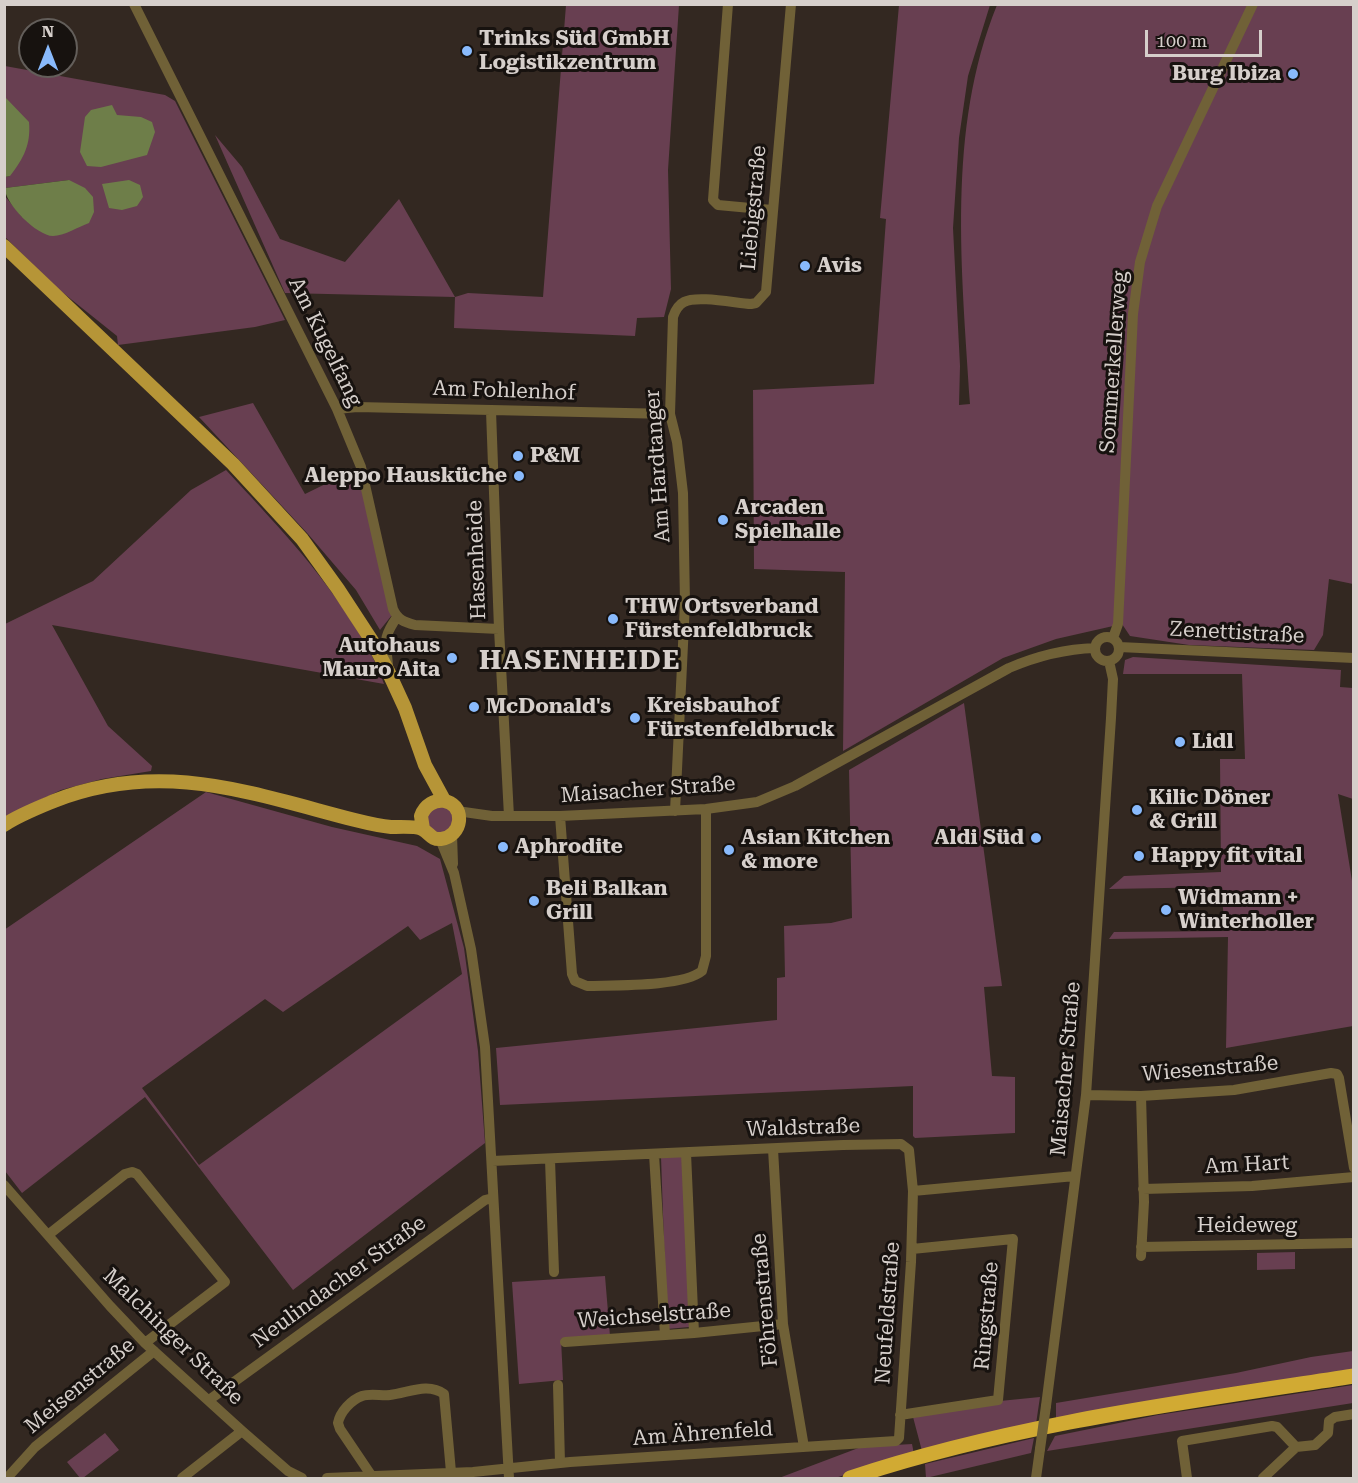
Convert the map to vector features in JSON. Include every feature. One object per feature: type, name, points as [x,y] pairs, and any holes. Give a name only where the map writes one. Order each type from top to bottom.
[{"type":"highway","points":[[850,1479],[885,1467],[977,1443],[1068,1423],[1353,1376]]},
{"type":"main road","points":[[4,246],[232,465],[302,539],[372,641],[405,708],[425,765],[444,801]]},
{"type":"main road","points":[[423,829],[425,765]]},
{"type":"main road","points":[[4,825],[36,808],[87,789],[124,783],[163,781],[201,783],[243,791],[369,824],[388,826],[423,829],[430,836],[452,827],[451,804],[434,801],[425,809],[388,826]]},
{"type":"street","name":"Am Kugelfang","points":[[134,4],[337,410],[362,467],[393,609],[397,617]]},
{"type":"street","points":[[728,4],[713,200],[718,205],[772,210]]},
{"type":"street","name":"Liebigstraße","points":[[672,333],[675,309],[684,302],[694,299],[751,304],[764,297],[769,273],[772,210],[791,4]]},
{"type":"street","name":"Sommerkellerweg","points":[[1116,642],[1133,314],[1140,262],[1157,206],[1253,4]]},
{"type":"street","name":"Am Hardtanger","points":[[672,333],[670,414],[677,442],[683,493],[685,571],[684,647],[675,811]]},
{"type":"street","name":"Am Fohlenhof","points":[[337,410],[357,407],[670,414]]},
{"type":"street","name":"Hasenheide","points":[[492,411],[499,629],[509,816]]},
{"type":"street","points":[[388,671],[384,647],[387,631],[397,617],[415,625],[499,629]]},
{"type":"street","points":[[1102,638],[1116,642],[1118,656],[1109,661],[1098,657],[1096,642],[1102,638]]},
{"type":"street","name":"Zenettistraße","points":[[1116,642],[1353,658]]},
{"type":"street","name":"Maisacher Straße","points":[[452,827],[492,816],[560,816],[675,811],[757,802],[782,792],[1009,668],[1027,660],[1060,651],[1095,648]]},
{"type":"street","name":"Maisacher Straße","points":[[1036,1479],[1086,1095],[1112,718],[1113,672],[1109,661]]},
{"type":"street","points":[[560,816],[572,974],[575,981],[587,986],[688,979],[702,971],[706,956],[706,809]]},
{"type":"street","points":[[327,1479],[451,1473],[508,1473],[485,1047],[471,949],[454,873],[452,827]]},
{"type":"street","name":"Wiesenstraße","points":[[1086,1095],[1141,1096],[1234,1090],[1331,1073],[1337,1074],[1353,1168]]},
{"type":"street","name":"Heideweg","points":[[1141,1096],[1143,1190],[1141,1251],[1353,1244]]},
{"type":"street","name":"Waldstraße","points":[[492,1161],[901,1144],[909,1150],[913,1191]]},
{"type":"street","name":"Föhrenstraße","points":[[773,1149],[783,1324],[804,1448]]},
{"type":"street","points":[[686,1153],[694,1333]]},
{"type":"street","points":[[654,1154],[665,1335]]},
{"type":"street","points":[[550,1160],[554,1272]]},
{"type":"street","name":"Meisenstraße","points":[[7,1479],[35,1447],[225,1282],[137,1174],[132,1172],[125,1174],[48,1235]]},
{"type":"street","points":[[913,1191],[1075,1176]]},
{"type":"street","name":"Am Hart","points":[[1143,1190],[1252,1186],[1353,1177]]},
{"type":"street","name":"Malchinger Straße","points":[[4,1185],[110,1306],[150,1347],[288,1471],[303,1479]]},
{"type":"street","name":"Neufeldstraße","points":[[899,1438],[912,1249],[913,1191]]},
{"type":"street","name":"Neulindacher Straße","points":[[209,1400],[485,1200],[493,1198]]},
{"type":"street","name":"Ringstraße","points":[[900,1415],[998,1400],[1013,1239],[912,1249]]},
{"type":"street","name":"Weichselstraße","points":[[565,1342],[783,1324]]},
{"type":"street","points":[[558,1385],[560,1462]]},
{"type":"street","points":[[371,1476],[340,1429],[338,1423],[342,1410],[362,1396],[392,1395],[407,1390],[437,1389],[444,1394],[451,1473]]},
{"type":"street","points":[[1263,1479],[1296,1447],[1315,1445],[1328,1432],[1329,1421],[1335,1417],[1353,1414]]},
{"type":"street","points":[[1187,1479],[1182,1441],[1272,1426],[1277,1427],[1296,1447]]},
{"type":"street","points":[[182,1479],[242,1431]]},
{"type":"street","name":"Am Ährenfeld","points":[[508,1473],[560,1462],[804,1448],[896,1441],[899,1438]]},
{"type":"shaded area","points":[[566,5],[679,5],[668,170],[671,289],[664,317],[637,318],[635,336],[454,328],[455,297],[468,293],[543,297]]},
{"type":"shaded area","points":[[899,5],[990,5],[968,76],[959,138],[953,228],[960,366],[959,405],[970,404],[962,253],[961,202],[964,151],[970,102],[981,53],[997,5],[1353,5],[1353,584],[1329,579],[1323,635],[1314,650],[1189,645],[1130,636],[1122,624],[1056,639],[1003,658],[843,751],[845,572],[754,569],[753,390],[874,384],[886,219],[880,218]]},
{"type":"shaded area","points":[[5,66],[18,68],[18,78],[71,78],[165,95],[175,101],[285,320],[255,327],[118,345],[117,336],[57,288],[5,237],[4,195],[22,217],[69,180],[5,188],[5,177],[10,176]]},
{"type":"shaded area","points":[[5,97],[29,122],[29,130],[28,144],[23,157],[10,176],[5,177]]},
{"type":"shaded area","points":[[112,105],[117,115],[141,117],[152,122],[155,132],[147,155],[101,167],[87,166],[80,152],[85,117],[91,110]]},
{"type":"shaded area","points":[[215,135],[242,167],[280,239],[345,262],[399,199],[455,297],[285,293]]},
{"type":"shaded area","points":[[69,180],[85,188],[93,197],[94,212],[89,223],[57,236],[46,235],[31,225],[16,210],[6,194],[5,188]]},
{"type":"shaded area","points":[[129,180],[140,185],[143,197],[137,206],[122,210],[109,208],[102,184]]},
{"type":"shaded area","points":[[253,403],[305,494],[358,468],[392,615],[380,630],[356,590],[308,534],[199,417]]},
{"type":"shaded area","points":[[226,470],[295,546],[341,605],[364,641],[384,684],[52,625],[108,726],[152,766],[151,771],[102,779],[61,790],[5,817],[5,624],[93,581],[191,490]]},
{"type":"shaded area","points":[[1133,657],[1341,670],[1340,687],[1353,688],[1353,799],[1338,794],[1353,887],[1353,1026],[1226,1048],[1228,937],[1109,939],[1114,932],[1225,931],[1221,887],[1109,889],[1124,876],[1221,872],[1220,759],[1245,759],[1242,674],[1123,674],[1125,660]]},
{"type":"shaded area","points":[[964,703],[1002,986],[984,987],[992,1076],[1015,1077],[1015,1133],[915,1138],[913,1136],[913,1086],[500,1105],[496,1048],[777,1020],[777,978],[785,977],[784,926],[831,923],[852,918],[849,770]]},
{"type":"shaded area","points":[[206,792],[332,827],[417,846],[440,859],[464,948],[478,1051],[485,1143],[293,1290],[145,1097],[22,1193],[5,1171],[4,930]],"holes":[[[452,923],[462,974],[199,1165],[142,1088],[265,999],[283,1012],[408,926],[420,940]]]},
{"type":"shaded area","points":[[431,807],[449,807],[454,820],[447,832],[438,833],[429,829],[425,815]]},
{"type":"shaded area","points":[[684,1155],[689,1327],[667,1329],[661,1157]]},
{"type":"shaded area","points":[[1295,1252],[1295,1269],[1257,1270],[1257,1253]]},
{"type":"shaded area","points":[[605,1276],[610,1336],[561,1339],[563,1380],[519,1384],[512,1282]]},
{"type":"shaded area","points":[[1353,1351],[1353,1369],[1056,1421],[1056,1403]]},
{"type":"shaded area","points":[[1353,1385],[1353,1403],[1047,1451],[1055,1436],[1158,1415]]},
{"type":"shaded area","points":[[1040,1397],[1036,1424],[922,1451],[913,1417],[1000,1401]]},
{"type":"shaded area","points":[[105,1433],[119,1450],[80,1478],[67,1462]]},
{"type":"shaded area","points":[[1034,1438],[1031,1453],[926,1478],[925,1464]]},
{"type":"shaded area","points":[[912,1444],[914,1454],[835,1478],[779,1478],[861,1447]]},
{"type":"place","name":"Trinks Süd GmbH Logistikzentrum","points":[[467,51]]},
{"type":"place","name":"Burg Ibiza","points":[[1293,74]]},
{"type":"place","name":"Avis","points":[[805,266]]},
{"type":"place","name":"P&M","points":[[518,456]]},
{"type":"place","name":"Aleppo Hausküche","points":[[519,476]]},
{"type":"place","name":"Arcaden Spielhalle","points":[[723,520]]},
{"type":"place","name":"THW Ortsverband Fürstenfeldbruck","points":[[613,619]]},
{"type":"place","name":"Autohaus Mauro Aita","points":[[452,658]]},
{"type":"place","name":"McDonald's","points":[[474,707]]},
{"type":"place","name":"Kreisbauhof Fürstenfeldbruck","points":[[635,718]]},
{"type":"place","name":"Lidl","points":[[1180,742]]},
{"type":"place","name":"Kilic Döner & Grill","points":[[1137,810]]},
{"type":"place","name":"Aldi Süd","points":[[1036,838]]},
{"type":"place","name":"Aphrodite","points":[[503,847]]},
{"type":"place","name":"Asian Kitchen & more","points":[[729,850]]},
{"type":"place","name":"Happy fit vital","points":[[1139,856]]},
{"type":"place","name":"Beli Balkan Grill","points":[[534,901]]},
{"type":"place","name":"Widmann + Winterholler","points":[[1166,910]]},
{"type":"district","name":"HASENHEIDE","points":[[580,661]]}]
